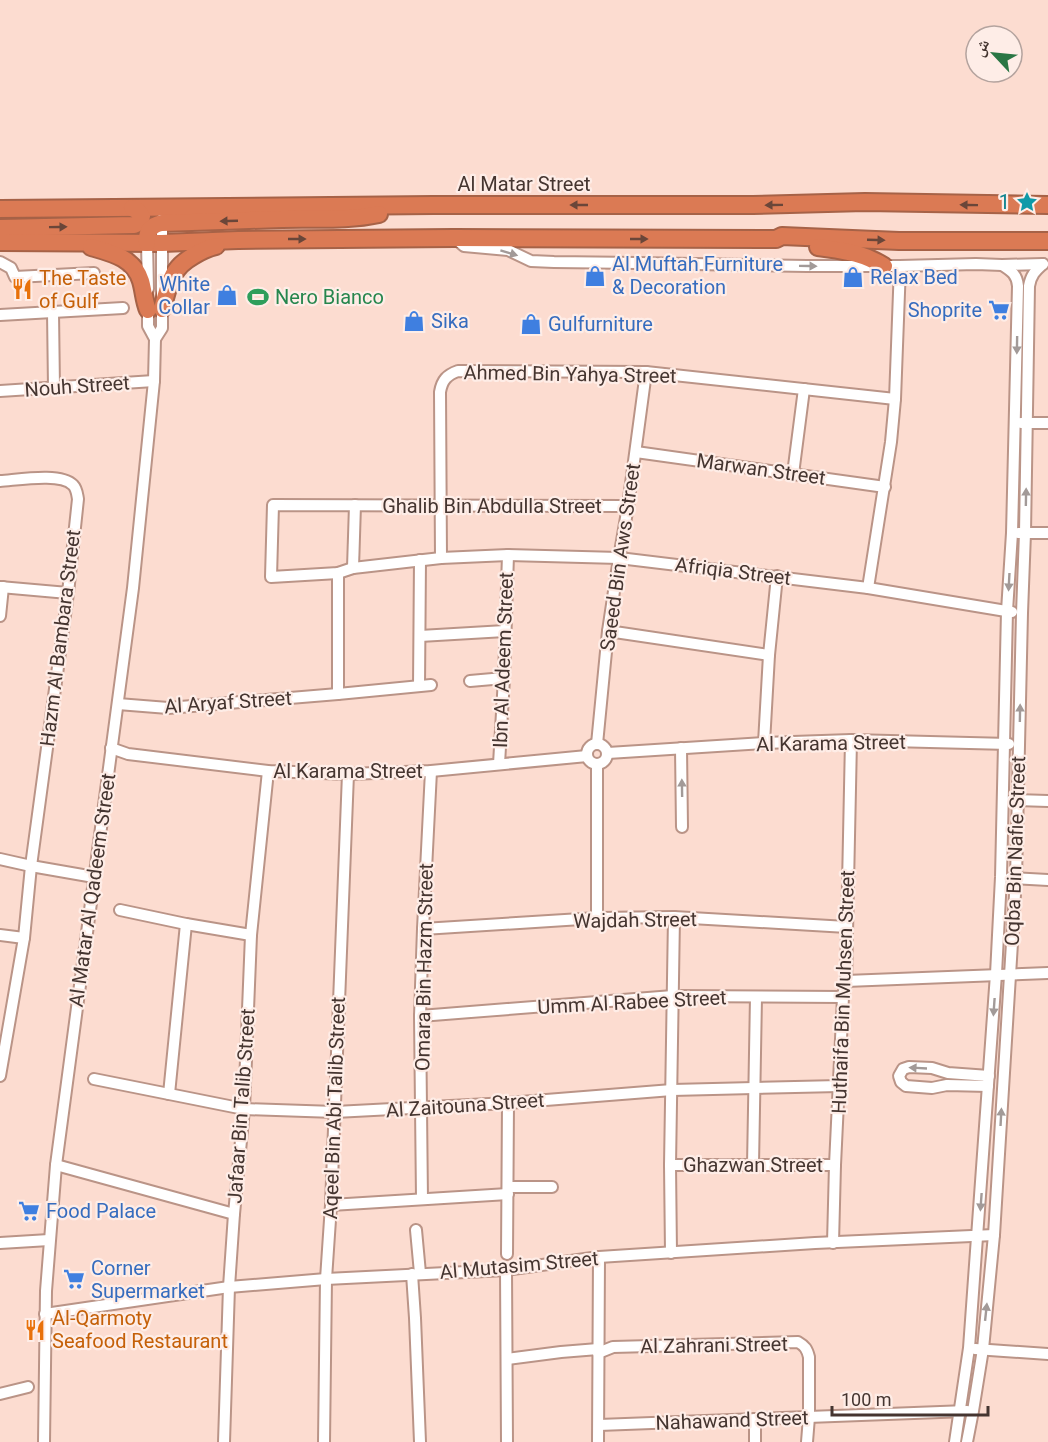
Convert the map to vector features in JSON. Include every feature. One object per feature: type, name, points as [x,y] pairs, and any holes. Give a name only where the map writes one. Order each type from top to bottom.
[{"type":"highway","name":"Al Matar Street","points":[[162,216],[354,218],[433,205],[753,205],[865,202],[1048,205]]},
{"type":"highway","points":[[0,228],[134,225],[140,222],[142,216],[132,208]]},
{"type":"highway","points":[[0,209],[132,208],[162,216],[147,236],[155,243]]},
{"type":"highway","points":[[776,239],[782,236],[899,241],[1048,241]]},
{"type":"highway","points":[[0,242],[155,243],[454,238],[776,239],[854,252],[892,266]]},
{"type":"highway","points":[[155,309],[173,273],[183,261],[207,248],[238,240]]},
{"type":"highway","points":[[73,242],[117,255],[132,264],[155,309]]},
{"type":"street","points":[[454,238],[464,246],[508,250],[531,261],[892,266],[1046,264]]},
{"type":"street","name":"Al Matar Al Qadeem Street","points":[[44,1442],[45,1314],[49,1240],[56,1165],[133,588],[154,381],[155,339],[148,326],[155,309],[155,243]]},
{"type":"street","points":[[0,262],[11,268],[15,277],[94,273]]},
{"type":"street","name":"Oqba Bin Nafie Street","points":[[967,1442],[983,1349],[994,1235],[1016,878],[1029,286],[1030,277],[1046,264]]},
{"type":"street","name":"Oqba Bin Nafie Street","points":[[954,1442],[969,1348],[989,1081],[1001,877],[1018,286],[1015,275],[1002,265]]},
{"type":"street","points":[[868,588],[885,487],[895,399],[892,266]]},
{"type":"street","points":[[0,315],[123,308]]},
{"type":"street","points":[[52,312],[54,388]]},
{"type":"street","name":"Ahmed Bin Yahya Street","points":[[442,505],[440,392],[445,378],[458,371],[646,372],[895,399]]},
{"type":"street","name":"Saeed Bin Aws Street","points":[[597,744],[608,631],[646,372]]},
{"type":"street","name":"Nouh Street","points":[[0,391],[154,381]]},
{"type":"street","points":[[793,474],[804,389]]},
{"type":"street","points":[[1015,422],[1048,423]]},
{"type":"street","name":"Marwan Street","points":[[636,452],[885,487]]},
{"type":"street","name":"Hazm Al Bambara Street","points":[[0,481],[57,478],[66,480],[73,484],[78,499],[68,593],[31,866],[24,938],[0,1076]]},
{"type":"street","name":"Ghalib Bin Abdulla Street","points":[[271,577],[273,505],[628,506]]},
{"type":"street","name":"Ghalib Bin Abdulla Street","points":[[353,568],[355,505]]},
{"type":"street","points":[[441,558],[442,505]]},
{"type":"street","points":[[1012,533],[1048,533]]},
{"type":"street","name":"Afriqia Street","points":[[271,577],[338,573],[353,568],[441,558],[508,555],[619,558],[868,588],[1022,613]]},
{"type":"street","name":"Ibn Al Adeem Street","points":[[499,764],[508,555]]},
{"type":"street","points":[[419,686],[420,560]]},
{"type":"street","points":[[338,573],[338,694]]},
{"type":"street","points":[[764,743],[777,576]]},
{"type":"street","points":[[0,616],[2,587],[68,593]]},
{"type":"street","points":[[420,636],[506,631]]},
{"type":"street","points":[[608,631],[769,656]]},
{"type":"street","points":[[470,681],[504,678]]},
{"type":"street","name":"Al Aryaf Street","points":[[118,704],[168,708],[431,685]]},
{"type":"street","name":"Al Karama Street","points":[[608,753],[851,740],[1019,744]]},
{"type":"street","name":"Huthaifa Bin Muhsen Street","points":[[833,1243],[843,997],[846,981],[851,740]]},
{"type":"street","points":[[597,744],[606,748],[608,753],[603,764],[597,765],[590,763],[587,750],[597,744]]},
{"type":"street","name":"Al Karama Street","points":[[111,748],[128,754],[268,771],[348,774],[431,771],[587,756]]},
{"type":"street","points":[[681,748],[682,827]]},
{"type":"street","points":[[597,765],[597,918]]},
{"type":"street","name":"Jafaar Bin Talib Street","points":[[224,1442],[229,1287],[244,1109],[251,935],[268,771]]},
{"type":"street","name":"Omara Bin Hazm Street","points":[[422,1199],[420,1016],[431,771]]},
{"type":"street","name":"Aqeel Bin Abi Talib Street","points":[[324,1442],[326,1279],[348,774]]},
{"type":"street","points":[[1002,800],[1048,801]]},
{"type":"street","points":[[0,859],[94,877]]},
{"type":"street","points":[[1001,877],[1048,880]]},
{"type":"street","points":[[120,910],[251,935]]},
{"type":"street","points":[[671,1253],[674,917]]},
{"type":"street","name":"Wajdah Street","points":[[423,929],[597,918],[674,917],[847,927]]},
{"type":"street","points":[[169,1094],[186,924]]},
{"type":"street","points":[[0,935],[24,938]]},
{"type":"street","points":[[846,981],[1048,973]]},
{"type":"street","name":"Umm Al Rabee Street","points":[[420,1016],[673,996],[843,997]]},
{"type":"street","points":[[753,1165],[756,997]]},
{"type":"street","points":[[909,1067],[934,1069],[989,1081],[932,1088],[906,1086],[901,1082],[899,1076],[903,1069],[909,1067]]},
{"type":"street","name":"Al Zaitouna Street","points":[[94,1079],[244,1109],[335,1112],[508,1103],[672,1090],[839,1086]]},
{"type":"street","points":[[507,1254],[508,1103]]},
{"type":"street","points":[[56,1165],[234,1214]]},
{"type":"street","name":"Ghazwan Street","points":[[670,1165],[835,1165]]},
{"type":"street","points":[[331,1205],[552,1187]]},
{"type":"street","points":[[416,1230],[415,1318],[420,1442]]},
{"type":"street","name":"Al Mutasim Street","points":[[45,1314],[229,1287],[326,1279],[506,1270],[599,1257],[994,1235]]},
{"type":"street","points":[[0,1243],[49,1240]]},
{"type":"street","points":[[598,1442],[599,1257]]},
{"type":"street","points":[[506,1270],[507,1442]]},
{"type":"street","name":"Al Zahrani Street","points":[[598,1351],[613,1347],[798,1342],[808,1351],[809,1357],[807,1442]]},
{"type":"street","points":[[969,1348],[1048,1354]]},
{"type":"street","points":[[507,1359],[561,1352],[598,1351]]},
{"type":"street","points":[[0,1394],[28,1387]]},
{"type":"street","name":"Nahawand Street","points":[[599,1425],[973,1411]]},
{"type":"street","points":[[755,1419],[755,1442]]},
{"type":"place","name":"1","points":[[1027,202]]},
{"type":"place","name":"Al Muftah Furniture & Decoration","points":[[595,276]]},
{"type":"place","name":"Relax Bed","points":[[853,277]]},
{"type":"place","name":"The Taste of Gulf","points":[[22,289]]},
{"type":"place","name":"White Collar","points":[[227,295]]},
{"type":"place","name":"Nero Bianco","points":[[258,297]]},
{"type":"place","name":"Shoprite","points":[[999,310]]},
{"type":"place","name":"Sika","points":[[414,321]]},
{"type":"place","name":"Gulfurniture","points":[[531,324]]},
{"type":"place","name":"Food Palace","points":[[29,1211]]},
{"type":"place","name":"Corner Supermarket","points":[[74,1279]]},
{"type":"place","name":"Al-Qarmoty Seafood Restaurant","points":[[35,1330]]}]
